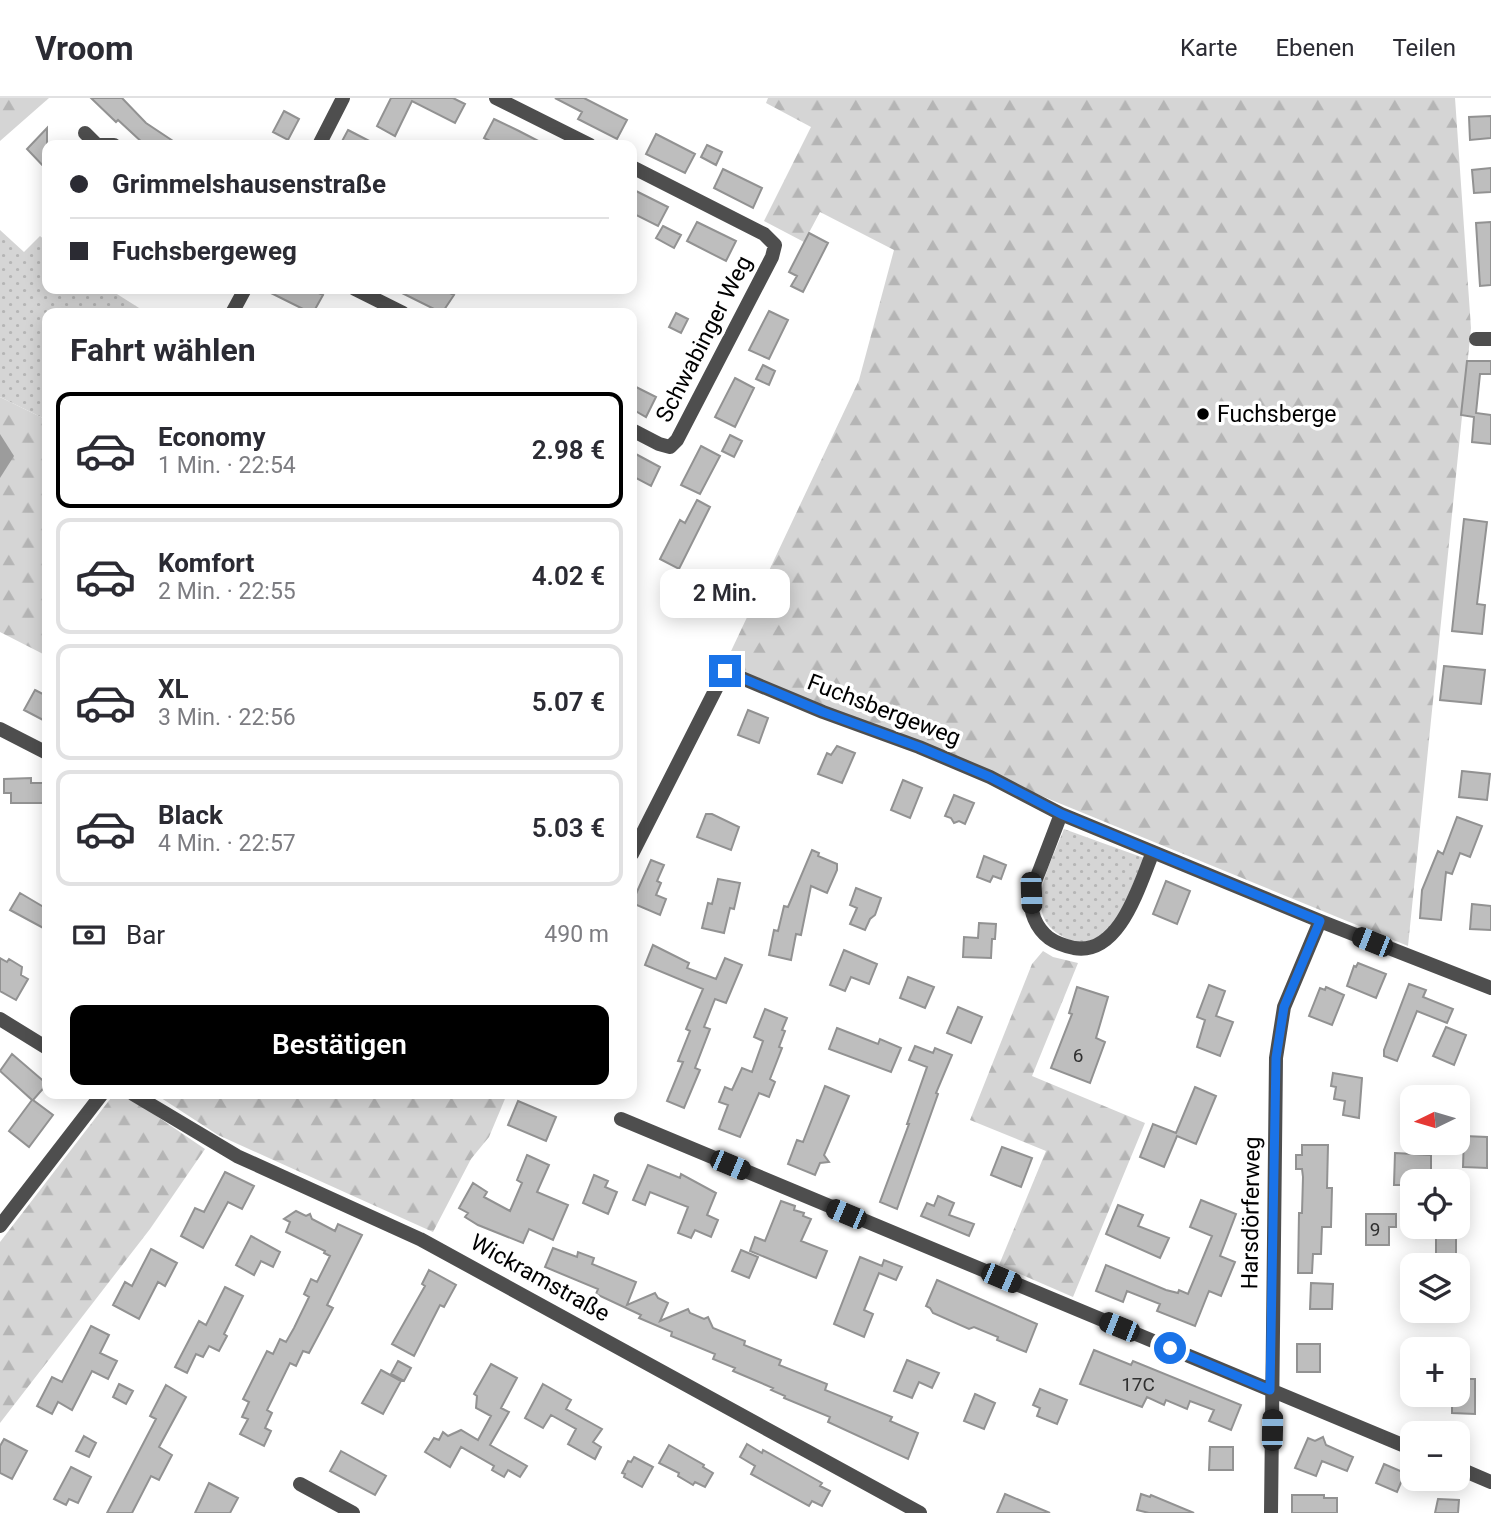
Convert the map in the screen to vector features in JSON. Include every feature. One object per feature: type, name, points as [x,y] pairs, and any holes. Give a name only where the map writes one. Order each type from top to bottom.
[{"type":"street","points":[[321,140],[342,98]]},
{"type":"street","points":[[496,98],[580,140]]},
{"type":"street","points":[[85,133],[92,140]]},
{"type":"street","name":"Schwabinger Weg","points":[[637,170],[764,234],[775,245],[772,257],[677,440],[670,447],[637,433]]},
{"type":"street","points":[[365,294],[393,308]]},
{"type":"street","points":[[1476,339],[1491,339]]},
{"type":"street","name":"Fuchsbergeweg","points":[[637,844],[725,671],[823,712],[919,747],[967,767],[1061,814],[1491,988]]},
{"type":"street","points":[[2,734],[42,751]]},
{"type":"street","points":[[1061,814],[1031,893],[1031,908],[1037,925],[1049,938],[1064,946],[1080,949],[1095,946],[1108,939],[1120,925],[1153,852]]},
{"type":"street","name":"Harsdörferweg","points":[[1271,1513],[1273,1403],[1270,1390],[1276,1058],[1284,1007],[1320,921]]},
{"type":"street","points":[[0,1019],[42,1045]]},
{"type":"street","points":[[0,1226],[98,1099]]},
{"type":"street","name":"Wickramstraße","points":[[141,1099],[237,1156],[420,1239],[920,1513]]},
{"type":"street","points":[[621,1119],[1400,1444]]},
{"type":"street","points":[[1470,1473],[1491,1482]]},
{"type":"street","points":[[300,1484],[353,1513]]},
{"type":"green space","points":[[0,98],[49,98],[0,141]]},
{"type":"green space","points":[[768,98],[1455,98],[1471,328],[1408,946],[724,666],[859,380],[894,250],[820,212],[804,242],[764,221],[811,127],[766,103]]},
{"type":"green space","points":[[0,230],[24,252],[40,236],[42,238],[42,294],[117,294],[139,308],[42,308],[42,418],[0,397]]},
{"type":"green space","points":[[0,397],[42,418],[42,653],[0,632]]},
{"type":"green space","points":[[1064,829],[1144,858],[1114,929],[1083,944],[1062,936],[1048,925],[1042,912],[1044,881]]},
{"type":"green space","points":[[1043,951],[1053,957],[1078,963],[1032,1076],[1145,1123],[1073,1297],[999,1265],[1046,1151],[970,1120],[1032,964]]},
{"type":"green space","points":[[110,1099],[131,1099],[205,1149],[150,1229],[0,1423],[0,1242]]},
{"type":"green space","points":[[163,1099],[505,1099],[489,1137],[471,1159],[433,1232],[218,1135]]},
{"type":"shaded area","points":[[0,434],[14,456],[0,478]]},
{"type":"building","points":[[91,98],[122,98],[146,123],[172,140],[140,140],[118,120],[116,122]]},
{"type":"building","points":[[391,98],[453,98],[465,104],[455,123],[412,101],[395,136],[377,126]]},
{"type":"building","points":[[555,98],[584,98],[627,120],[617,139],[578,119],[582,112]]},
{"type":"building","points":[[284,111],[299,119],[288,140],[273,132]]},
{"type":"building","points":[[1491,116],[1491,138],[1470,140],[1469,117]]},
{"type":"building","points":[[494,119],[536,140],[488,140],[484,138]]},
{"type":"building","points":[[47,128],[47,140],[42,140],[42,165],[27,149]]},
{"type":"building","points":[[348,130],[367,140],[343,140]]},
{"type":"building","points":[[656,134],[695,154],[685,173],[646,154]]},
{"type":"building","points":[[707,145],[722,152],[716,165],[701,157]]},
{"type":"building","points":[[1491,168],[1491,192],[1474,193],[1472,170]]},
{"type":"building","points":[[723,169],[762,188],[753,208],[714,188]]},
{"type":"building","points":[[637,192],[668,207],[658,226],[637,216]]},
{"type":"building","points":[[697,222],[736,241],[726,261],[687,241]]},
{"type":"building","points":[[1491,222],[1491,285],[1480,286],[1476,223]]},
{"type":"building","points":[[663,226],[681,235],[674,248],[656,238]]},
{"type":"building","points":[[809,233],[828,243],[803,292],[791,286],[797,276],[789,272]]},
{"type":"building","points":[[273,294],[323,295],[316,308],[301,308]]},
{"type":"building","points":[[404,294],[454,295],[445,308],[432,308]]},
{"type":"building","points":[[769,311],[788,320],[769,359],[749,350]]},
{"type":"building","points":[[676,313],[688,319],[681,333],[669,327]]},
{"type":"building","points":[[1467,361],[1491,361],[1491,374],[1480,374],[1476,413],[1491,415],[1491,444],[1472,442],[1474,417],[1461,415]]},
{"type":"building","points":[[763,365],[775,371],[769,385],[756,379]]},
{"type":"building","points":[[735,378],[754,388],[735,427],[715,417]]},
{"type":"building","points":[[637,388],[656,397],[646,417],[637,412]]},
{"type":"building","points":[[730,435],[742,441],[734,457],[722,451]]},
{"type":"building","points":[[701,446],[720,456],[700,494],[681,485]]},
{"type":"building","points":[[637,455],[660,467],[651,486],[637,479]]},
{"type":"building","points":[[697,500],[710,507],[679,569],[660,559],[680,520],[685,523]]},
{"type":"building","points":[[1464,519],[1487,522],[1477,604],[1485,605],[1482,634],[1452,631]]},
{"type":"building","points":[[1444,666],[1485,670],[1481,704],[1440,700]]},
{"type":"building","points":[[35,690],[42,694],[42,719],[24,710]]},
{"type":"building","points":[[748,710],[768,718],[759,743],[738,735]]},
{"type":"building","points":[[837,746],[855,753],[842,783],[818,774],[827,753],[831,755]]},
{"type":"building","points":[[1462,771],[1490,774],[1487,800],[1459,797]]},
{"type":"building","points":[[31,778],[31,783],[42,783],[42,803],[11,803],[11,793],[4,793],[4,779]]},
{"type":"building","points":[[903,780],[922,788],[910,818],[891,810]]},
{"type":"building","points":[[954,795],[974,803],[965,824],[959,821],[954,823],[951,818],[945,816]]},
{"type":"building","points":[[706,814],[712,814],[739,827],[731,850],[697,837]]},
{"type":"building","points":[[1457,817],[1482,826],[1470,857],[1460,853],[1452,874],[1446,872],[1441,920],[1420,918],[1422,890],[1438,851],[1443,854]]},
{"type":"building","points":[[812,850],[819,853],[818,856],[837,864],[837,870],[827,893],[811,886],[801,935],[796,934],[791,960],[769,955],[774,930],[778,931],[784,906],[788,907]]},
{"type":"building","points":[[984,856],[1006,865],[1001,879],[993,876],[990,882],[977,877]]},
{"type":"building","points":[[651,860],[664,865],[657,881],[661,883],[656,895],[666,899],[660,915],[637,905],[637,892]]},
{"type":"building","points":[[718,879],[740,883],[734,909],[730,908],[724,933],[702,928]]},
{"type":"building","points":[[1166,881],[1190,891],[1177,924],[1153,914]]},
{"type":"building","points":[[856,888],[881,898],[875,915],[865,930],[850,924],[857,908],[850,905]]},
{"type":"building","points":[[20,893],[42,906],[42,927],[10,910]]},
{"type":"building","points":[[1472,904],[1491,906],[1491,930],[1470,929]]},
{"type":"building","points":[[979,923],[996,924],[991,958],[963,957],[964,937],[978,938]]},
{"type":"building","points":[[653,945],[689,963],[687,968],[716,979],[725,958],[742,965],[726,1003],[715,999],[704,1027],[710,1029],[695,1068],[700,1070],[684,1108],[667,1101],[683,1062],[678,1061],[690,1031],[686,1029],[703,989],[645,965]]},
{"type":"building","points":[[844,950],[877,964],[869,984],[851,977],[845,991],[830,985]]},
{"type":"building","points":[[0,958],[7,962],[9,959],[22,967],[21,975],[28,979],[16,1000],[0,991]]},
{"type":"building","points":[[1358,963],[1386,974],[1376,998],[1347,986],[1354,966]]},
{"type":"building","points":[[908,977],[934,987],[925,1008],[900,998]]},
{"type":"building","points":[[1409,984],[1426,990],[1423,997],[1453,1009],[1447,1023],[1417,1011],[1397,1061],[1384,1056],[1384,1050]]},
{"type":"building","points":[[1209,985],[1225,991],[1216,1016],[1233,1022],[1220,1056],[1197,1047],[1205,1020],[1197,1017]]},
{"type":"building","points":[[1077,987],[1108,997],[1096,1038],[1105,1042],[1090,1083],[1051,1068],[1072,1014],[1069,1013]]},
{"type":"building","points":[[1326,987],[1344,995],[1332,1025],[1309,1016],[1320,988],[1325,990]]},
{"type":"building","points":[[958,1007],[982,1017],[971,1043],[947,1033]]},
{"type":"building","points":[[765,1009],[787,1018],[779,1047],[782,1048],[770,1079],[775,1082],[769,1097],[759,1093],[740,1137],[719,1129],[728,1105],[719,1102],[725,1087],[732,1090],[742,1068],[752,1072],[763,1041],[754,1037]]},
{"type":"building","points":[[1446,1027],[1466,1035],[1454,1065],[1433,1056]]},
{"type":"building","points":[[837,1028],[878,1044],[880,1039],[901,1048],[891,1072],[829,1049]]},
{"type":"building","points":[[915,1046],[933,1053],[935,1048],[952,1055],[936,1093],[938,1094],[897,1209],[880,1202],[927,1067],[909,1060]]},
{"type":"building","points":[[12,1054],[42,1080],[42,1090],[33,1100],[53,1115],[29,1147],[9,1131],[32,1100],[0,1071]]},
{"type":"building","points":[[1333,1073],[1362,1078],[1359,1118],[1343,1115],[1345,1101],[1334,1099],[1336,1087],[1331,1086]]},
{"type":"building","points":[[825,1086],[849,1096],[824,1155],[829,1162],[820,1163],[815,1175],[788,1164],[797,1140],[803,1142]]},
{"type":"building","points":[[1195,1087],[1216,1096],[1196,1144],[1177,1136],[1164,1167],[1140,1157],[1153,1124],[1176,1133]]},
{"type":"building","points":[[518,1101],[556,1117],[546,1141],[508,1125]]},
{"type":"building","points":[[1470,1136],[1487,1137],[1487,1168],[1463,1167],[1463,1155],[1470,1155]]},
{"type":"building","points":[[1302,1145],[1328,1145],[1327,1188],[1332,1188],[1331,1227],[1322,1227],[1321,1254],[1313,1254],[1312,1273],[1298,1273],[1299,1213],[1302,1213],[1303,1177],[1302,1169],[1296,1169],[1296,1155],[1302,1155]]},
{"type":"building","points":[[1002,1147],[1032,1158],[1021,1187],[991,1175]]},
{"type":"building","points":[[1395,1153],[1431,1155],[1431,1169],[1400,1169],[1400,1185],[1394,1185]]},
{"type":"building","points":[[527,1155],[549,1165],[537,1192],[568,1205],[553,1240],[529,1229],[523,1243],[478,1225],[465,1217],[468,1213],[459,1208],[473,1183],[487,1192],[484,1197],[510,1211],[522,1183],[517,1180]]},
{"type":"building","points":[[648,1165],[680,1178],[681,1174],[716,1193],[707,1215],[718,1220],[711,1237],[695,1230],[691,1238],[678,1233],[688,1207],[650,1192],[645,1205],[633,1200]]},
{"type":"building","points":[[225,1172],[254,1186],[242,1209],[228,1202],[203,1248],[181,1236],[195,1208],[204,1212]]},
{"type":"building","points":[[594,1175],[608,1181],[605,1187],[617,1192],[608,1214],[583,1203]]},
{"type":"building","points":[[938,1196],[954,1203],[949,1215],[974,1224],[969,1236],[921,1216],[927,1203],[934,1206]]},
{"type":"building","points":[[1201,1200],[1236,1214],[1220,1256],[1235,1262],[1221,1296],[1209,1291],[1195,1326],[1157,1311],[1160,1304],[1127,1291],[1123,1302],[1096,1291],[1106,1265],[1166,1290],[1178,1293],[1179,1290],[1188,1294],[1212,1236],[1190,1227]]},
{"type":"building","points":[[781,1201],[795,1206],[794,1210],[811,1219],[801,1241],[827,1251],[816,1278],[750,1251],[755,1237],[765,1241]]},
{"type":"building","points":[[1118,1205],[1143,1215],[1138,1226],[1169,1238],[1160,1258],[1106,1234]]},
{"type":"building","points":[[296,1211],[306,1216],[310,1214],[312,1219],[335,1231],[338,1224],[362,1235],[327,1305],[333,1308],[309,1353],[303,1351],[296,1366],[290,1363],[267,1410],[272,1413],[265,1428],[271,1431],[264,1446],[240,1434],[248,1419],[242,1417],[249,1402],[243,1399],[267,1351],[273,1354],[280,1339],[286,1342],[309,1297],[304,1294],[311,1279],[317,1282],[330,1256],[286,1232],[290,1222],[284,1219]]},
{"type":"building","points":[[1366,1214],[1396,1214],[1396,1227],[1389,1227],[1389,1245],[1366,1245]]},
{"type":"building","points":[[251,1236],[280,1252],[273,1267],[261,1261],[254,1275],[236,1265]]},
{"type":"building","points":[[1436,1239],[1456,1239],[1456,1253],[1436,1253]]},
{"type":"building","points":[[553,1248],[577,1257],[578,1252],[594,1258],[592,1264],[636,1282],[627,1305],[655,1293],[658,1298],[668,1303],[660,1321],[688,1309],[690,1313],[704,1319],[708,1317],[713,1328],[745,1341],[744,1345],[781,1360],[779,1365],[827,1384],[825,1390],[892,1417],[890,1421],[918,1433],[908,1459],[828,1422],[830,1417],[784,1398],[785,1396],[771,1390],[773,1388],[733,1371],[735,1368],[713,1359],[715,1354],[671,1336],[672,1332],[639,1318],[641,1315],[596,1294],[598,1289],[545,1267]]},
{"type":"building","points":[[151,1249],[177,1263],[165,1286],[158,1282],[139,1319],[113,1305],[125,1282],[132,1286]]},
{"type":"building","points":[[741,1250],[758,1257],[749,1278],[732,1271]]},
{"type":"building","points":[[860,1257],[882,1266],[884,1260],[902,1267],[896,1280],[879,1273],[864,1310],[873,1314],[864,1337],[834,1324]]},
{"type":"building","points":[[429,1270],[456,1285],[444,1307],[440,1305],[414,1356],[392,1344],[425,1286],[422,1284]]},
{"type":"building","points":[[937,1280],[1037,1324],[1026,1352],[997,1340],[998,1337],[974,1327],[969,1329],[933,1313],[926,1306]]},
{"type":"building","points":[[1311,1283],[1333,1284],[1332,1309],[1310,1309]]},
{"type":"building","points":[[225,1287],[243,1296],[224,1334],[227,1336],[219,1351],[209,1346],[203,1357],[196,1354],[187,1373],[175,1367],[199,1321],[206,1325]]},
{"type":"building","points":[[91,1326],[109,1335],[100,1353],[117,1361],[108,1379],[92,1371],[72,1410],[58,1402],[52,1414],[37,1406],[52,1377],[62,1382]]},
{"type":"building","points":[[1297,1344],[1320,1344],[1320,1372],[1297,1372]]},
{"type":"building","points":[[1094,1350],[1131,1365],[1133,1361],[1241,1405],[1231,1430],[1209,1421],[1214,1410],[1190,1401],[1187,1409],[1166,1400],[1164,1405],[1147,1397],[1142,1407],[1080,1384]]},
{"type":"building","points":[[907,1360],[939,1373],[932,1388],[919,1382],[912,1398],[894,1391]]},
{"type":"building","points":[[398,1361],[411,1368],[404,1381],[391,1374]]},
{"type":"building","points":[[491,1364],[517,1378],[501,1408],[509,1412],[490,1445],[527,1466],[520,1477],[508,1470],[504,1477],[492,1470],[494,1466],[461,1447],[450,1467],[425,1452],[434,1438],[439,1440],[443,1432],[448,1436],[461,1430],[478,1440],[491,1416],[476,1408],[477,1396],[474,1394]]},
{"type":"building","points":[[381,1370],[401,1381],[383,1414],[362,1403]]},
{"type":"building","points":[[1470,1379],[1475,1379],[1475,1414],[1452,1413],[1452,1407],[1470,1407]]},
{"type":"building","points":[[119,1384],[133,1391],[126,1404],[113,1397]]},
{"type":"building","points":[[543,1384],[571,1400],[566,1409],[602,1429],[593,1442],[601,1447],[595,1459],[568,1444],[576,1429],[551,1415],[543,1428],[525,1418]]},
{"type":"building","points":[[166,1385],[186,1397],[159,1447],[172,1455],[159,1480],[151,1476],[132,1513],[107,1513],[156,1419],[150,1416]]},
{"type":"building","points":[[1040,1389],[1067,1400],[1057,1424],[1037,1416],[1040,1408],[1033,1405]]},
{"type":"building","points":[[975,1394],[995,1403],[984,1429],[964,1421]]},
{"type":"building","points":[[84,1436],[96,1443],[89,1457],[76,1451]]},
{"type":"building","points":[[1323,1437],[1326,1445],[1353,1457],[1347,1471],[1322,1461],[1316,1476],[1295,1468],[1308,1438],[1315,1441]]},
{"type":"building","points":[[4,1439],[27,1451],[12,1479],[0,1473],[0,1446]]},
{"type":"building","points":[[747,1444],[822,1483],[820,1486],[830,1491],[822,1506],[812,1501],[809,1506],[751,1474],[755,1466],[740,1457]]},
{"type":"building","points":[[669,1445],[713,1473],[705,1487],[695,1482],[693,1485],[678,1476],[679,1473],[659,1463]]},
{"type":"building","points":[[1210,1447],[1233,1447],[1233,1470],[1209,1470]]},
{"type":"building","points":[[341,1451],[386,1476],[375,1495],[330,1471]]},
{"type":"building","points":[[634,1457],[653,1467],[642,1487],[624,1477],[625,1474],[622,1473],[628,1461],[631,1462]]},
{"type":"building","points":[[1384,1464],[1400,1471],[1397,1492],[1376,1483]]},
{"type":"building","points":[[71,1467],[91,1477],[78,1503],[69,1499],[66,1505],[54,1499]]},
{"type":"building","points":[[209,1483],[238,1498],[230,1513],[195,1513]]},
{"type":"building","points":[[1005,1494],[1050,1513],[997,1513]]},
{"type":"building","points":[[1141,1494],[1151,1495],[1194,1513],[1149,1513],[1137,1510]]},
{"type":"building","points":[[1292,1495],[1324,1495],[1324,1498],[1337,1498],[1337,1513],[1292,1513]]},
{"type":"building","points":[[1438,1499],[1459,1500],[1458,1513],[1435,1513]]},
{"type":"place","name":"Fuchsberge","points":[[1203,414]]},
{"type":"route","points":[[725,671],[823,712],[919,747],[990,777],[1061,814],[1320,921],[1284,1007],[1276,1058],[1270,1390],[1170,1348]]}]
